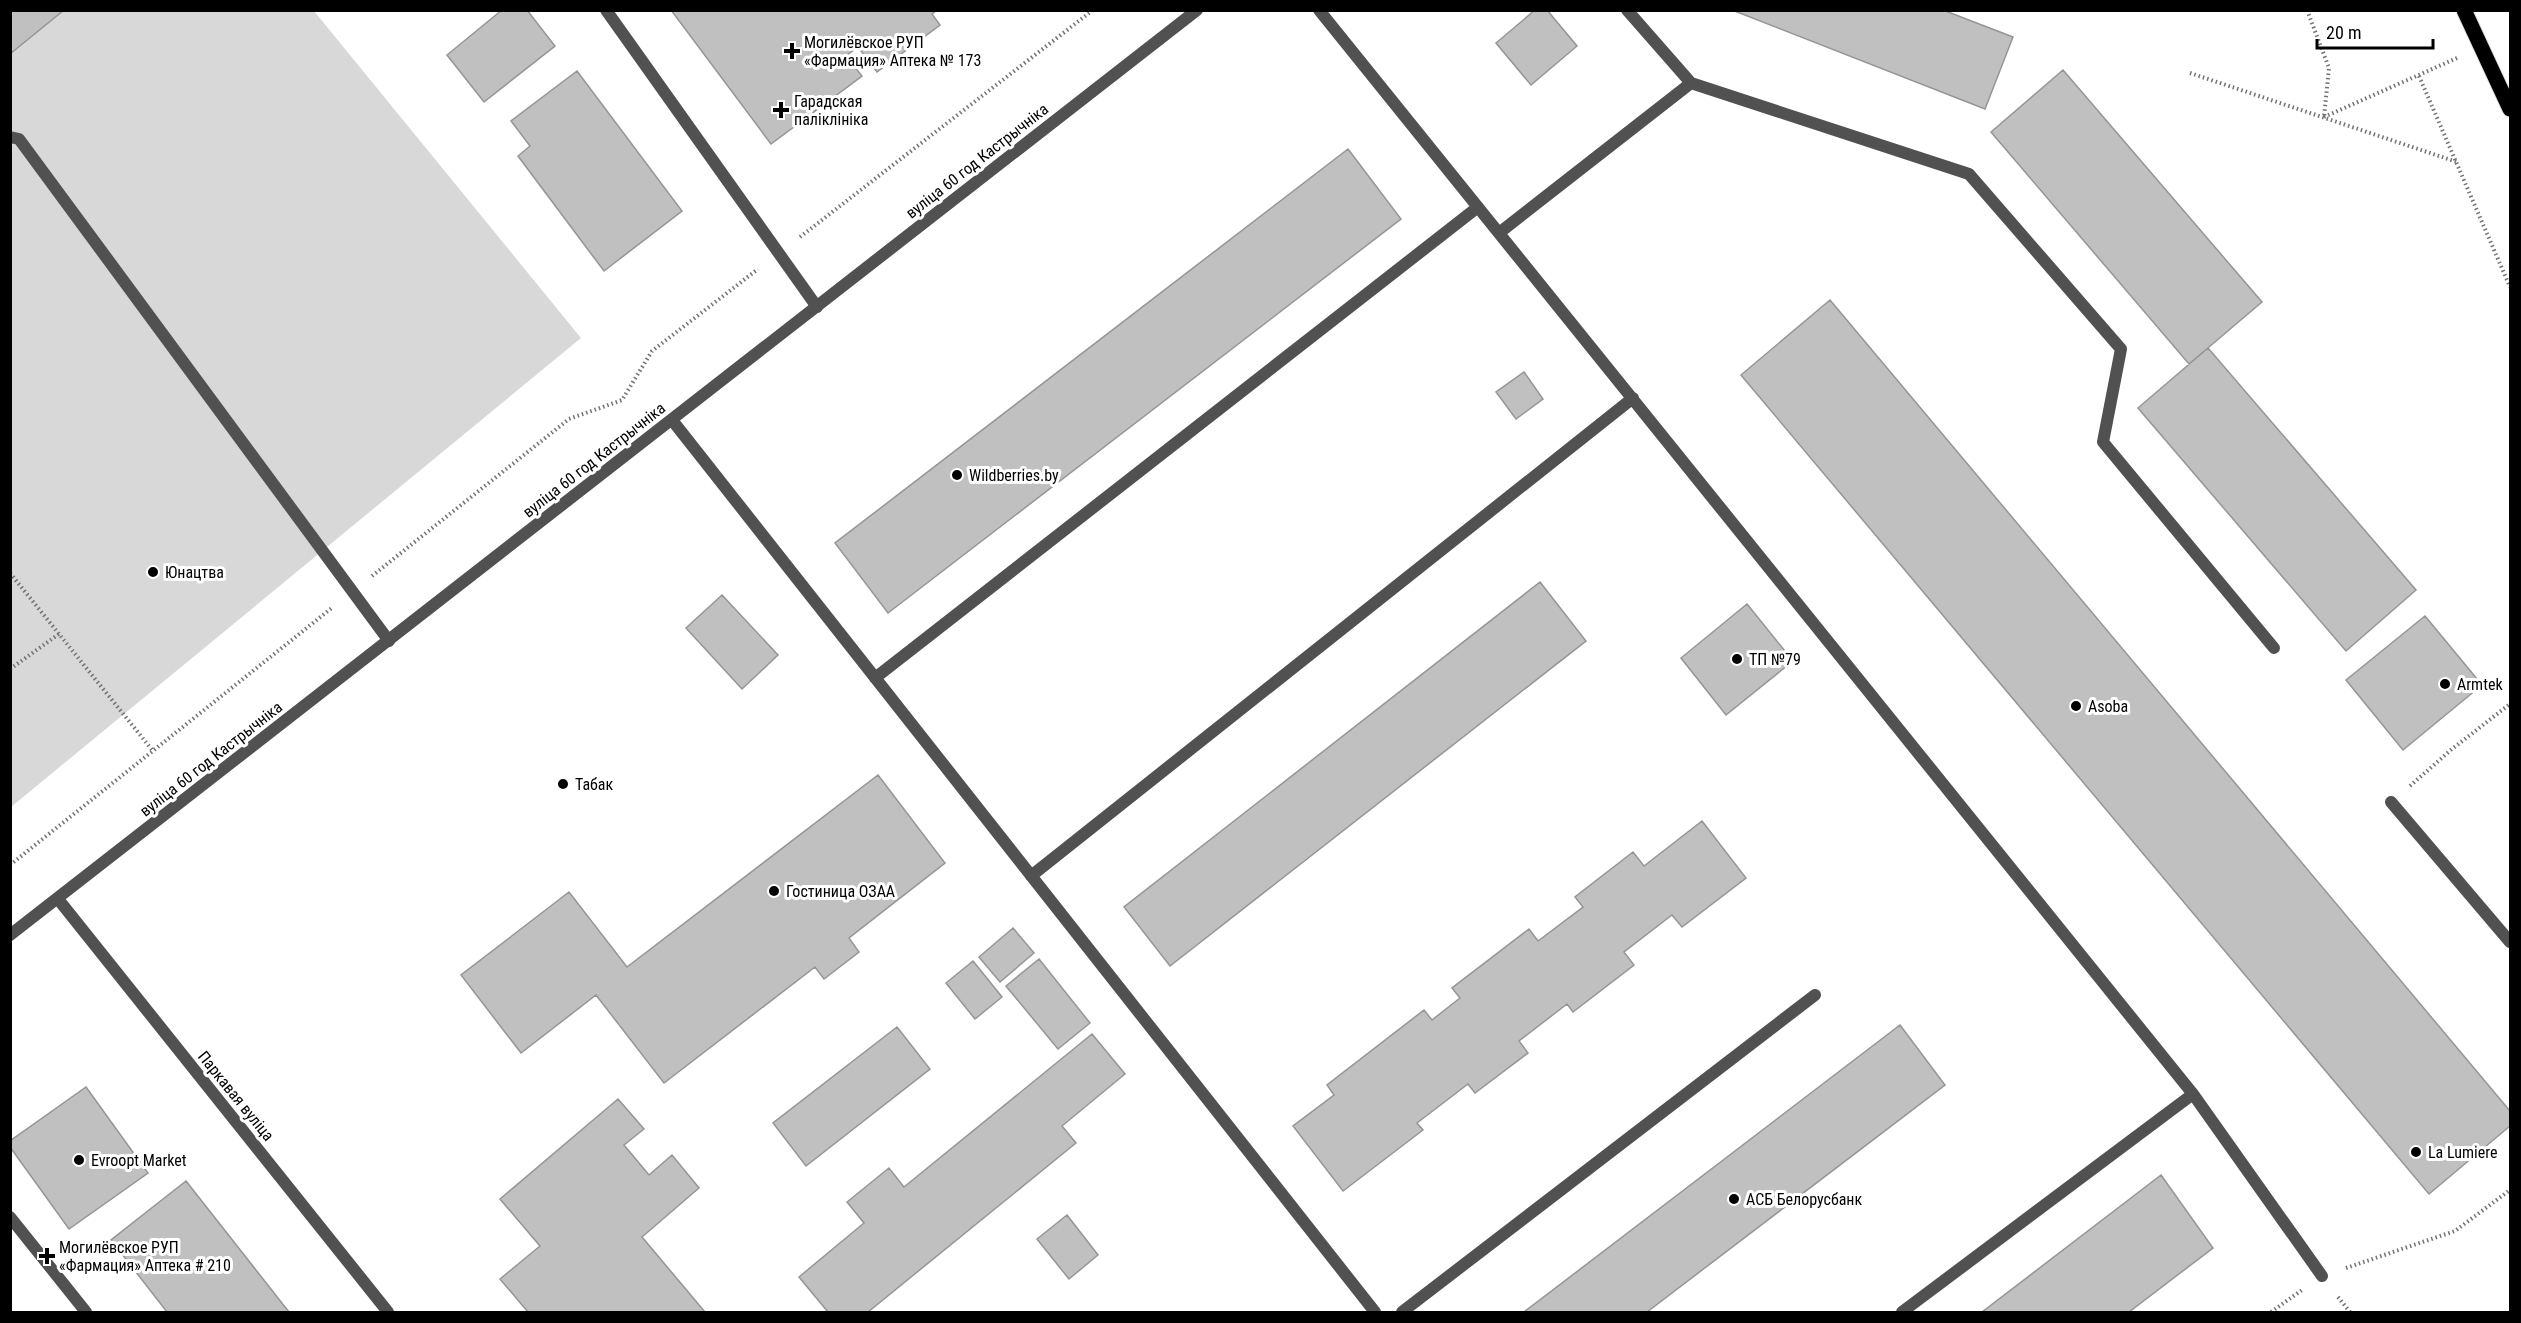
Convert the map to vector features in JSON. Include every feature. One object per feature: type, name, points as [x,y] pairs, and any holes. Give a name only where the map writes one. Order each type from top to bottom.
[{"type":"main road","points":[[2464,10],[2511,109]]},
{"type":"street","points":[[606,10],[817,307]]},
{"type":"street","name":"вуліца 60 год Кастрычніка","points":[[10,935],[1197,10]]},
{"type":"street","points":[[1319,10],[2193,1094],[2322,1275]]},
{"type":"street","points":[[1627,10],[1691,83],[1969,174],[2121,349],[2103,442],[2274,648]]},
{"type":"street","points":[[1499,233],[1691,83]]},
{"type":"street","points":[[10,137],[19,139],[389,641]]},
{"type":"street","points":[[874,678],[1478,207]]},
{"type":"street","points":[[1030,876],[1633,398]]},
{"type":"street","points":[[672,420],[1375,1312]]},
{"type":"street","points":[[2391,802],[2511,942]]},
{"type":"street","name":"Паркавая вуліца","points":[[58,899],[388,1312]]},
{"type":"street","points":[[1402,1312],[1815,995]]},
{"type":"street","points":[[1902,1312],[2193,1094]]},
{"type":"street","points":[[10,1217],[86,1312]]},
{"type":"path","points":[[10,865],[569,419],[622,400],[652,351],[1093,10]]},
{"type":"path","points":[[2307,10],[2329,68],[2324,118]]},
{"type":"path","points":[[2190,73],[2457,162]]},
{"type":"path","points":[[2324,118],[2419,76],[2511,287]]},
{"type":"path","points":[[10,573],[153,751]]},
{"type":"path","points":[[10,669],[59,634]]},
{"type":"path","points":[[2391,802],[2452,749],[2511,704]]},
{"type":"path","points":[[2271,1312],[2322,1275],[2455,1231],[2511,1190]]},
{"type":"shaded area","name":"Юнацтва","points":[[11,11],[314,11],[581,338],[11,807]]},
{"type":"building","points":[[10,10],[64,10],[10,54]]},
{"type":"building","points":[[502,10],[527,10],[555,46],[484,102],[447,55]]},
{"type":"building","name":"Гарадская паліклініка","points":[[671,10],[937,10],[932,14],[940,25],[877,72],[858,47],[846,56],[862,76],[771,144]]},
{"type":"building","points":[[1535,10],[1547,10],[1577,46],[1531,85],[1496,43]]},
{"type":"building","points":[[1732,10],[1943,10],[2013,37],[1985,109]]},
{"type":"building","points":[[2063,70],[2262,302],[2189,364],[1991,132]]},
{"type":"building","points":[[577,71],[682,211],[604,271],[518,156],[530,146],[511,121]]},
{"type":"building","points":[[1348,149],[1401,219],[888,613],[835,543]]},
{"type":"building","points":[[1830,300],[2510,1111],[2510,1126],[2429,1194],[1741,375]]},
{"type":"building","points":[[2208,348],[2416,590],[2346,651],[2138,408]]},
{"type":"building","points":[[1524,372],[1543,399],[1516,419],[1496,392]]},
{"type":"building","points":[[1540,582],[1586,641],[1170,966],[1124,907]]},
{"type":"building","points":[[722,595],[778,655],[742,689],[686,628]]},
{"type":"building","name":"ТП №79","points":[[1747,604],[1793,661],[1726,715],[1681,658]]},
{"type":"building","points":[[2425,616],[2482,685],[2403,750],[2346,680]]},
{"type":"building","points":[[878,775],[945,863],[849,938],[859,952],[824,979],[815,967],[664,1083],[596,995],[521,1053],[461,975],[569,892],[627,967]]},
{"type":"building","points":[[1702,821],[1746,878],[1682,927],[1672,915],[1624,952],[1634,965],[1573,1012],[1567,1004],[1519,1041],[1528,1053],[1475,1093],[1468,1084],[1417,1123],[1423,1130],[1343,1191],[1293,1126],[1334,1095],[1327,1085],[1424,1010],[1432,1020],[1460,998],[1452,988],[1529,929],[1538,941],[1583,907],[1575,897],[1633,852],[1644,866]]},
{"type":"building","points":[[1013,928],[1034,953],[1000,982],[979,957]]},
{"type":"building","points":[[1039,959],[1090,1023],[1058,1049],[1006,986]]},
{"type":"building","points":[[973,961],[1002,997],[975,1019],[946,983]]},
{"type":"building","name":"АСБ Белорусбанк","points":[[1900,1025],[1945,1085],[1647,1312],[1524,1312]]},
{"type":"building","points":[[897,1027],[930,1069],[806,1166],[773,1123]]},
{"type":"building","points":[[1092,1034],[1125,1074],[1062,1126],[1076,1143],[868,1312],[828,1312],[799,1277],[864,1223],[847,1202],[889,1168],[904,1187]]},
{"type":"building","name":"Evroopt Market","points":[[86,1087],[148,1173],[69,1229],[10,1147],[10,1141]]},
{"type":"building","points":[[618,1099],[644,1129],[624,1145],[649,1175],[672,1155],[699,1188],[642,1237],[705,1312],[528,1312],[500,1279],[540,1246],[500,1199]]},
{"type":"building","points":[[2161,1175],[2213,1248],[2129,1312],[1982,1312]]},
{"type":"building","points":[[186,1181],[289,1312],[167,1312],[111,1240]]},
{"type":"building","points":[[1067,1215],[1098,1255],[1069,1279],[1037,1239]]},
{"type":"place","name":"Могилёвское РУП «Фармация» Аптека № 173","points":[[792,51]]},
{"type":"place","name":"Гарадская паліклініка","points":[[781,110]]},
{"type":"place","name":"Wildberries.by","points":[[957,475]]},
{"type":"place","name":"Юнацтва","points":[[153,572]]},
{"type":"place","name":"ТП №79","points":[[1737,659]]},
{"type":"place","name":"Armtek","points":[[2445,684]]},
{"type":"place","name":"Asoba","points":[[2076,706]]},
{"type":"place","name":"Табак","points":[[563,784]]},
{"type":"place","name":"Гостиница ОЗАА","points":[[774,891]]},
{"type":"place","name":"La Lumiere","points":[[2416,1152]]},
{"type":"place","name":"Evroopt Market","points":[[79,1160]]},
{"type":"place","name":"АСБ Белорусбанк","points":[[1734,1199]]},
{"type":"place","name":"Могилёвское РУП «Фармация» Аптека # 210","points":[[47,1256]]}]
